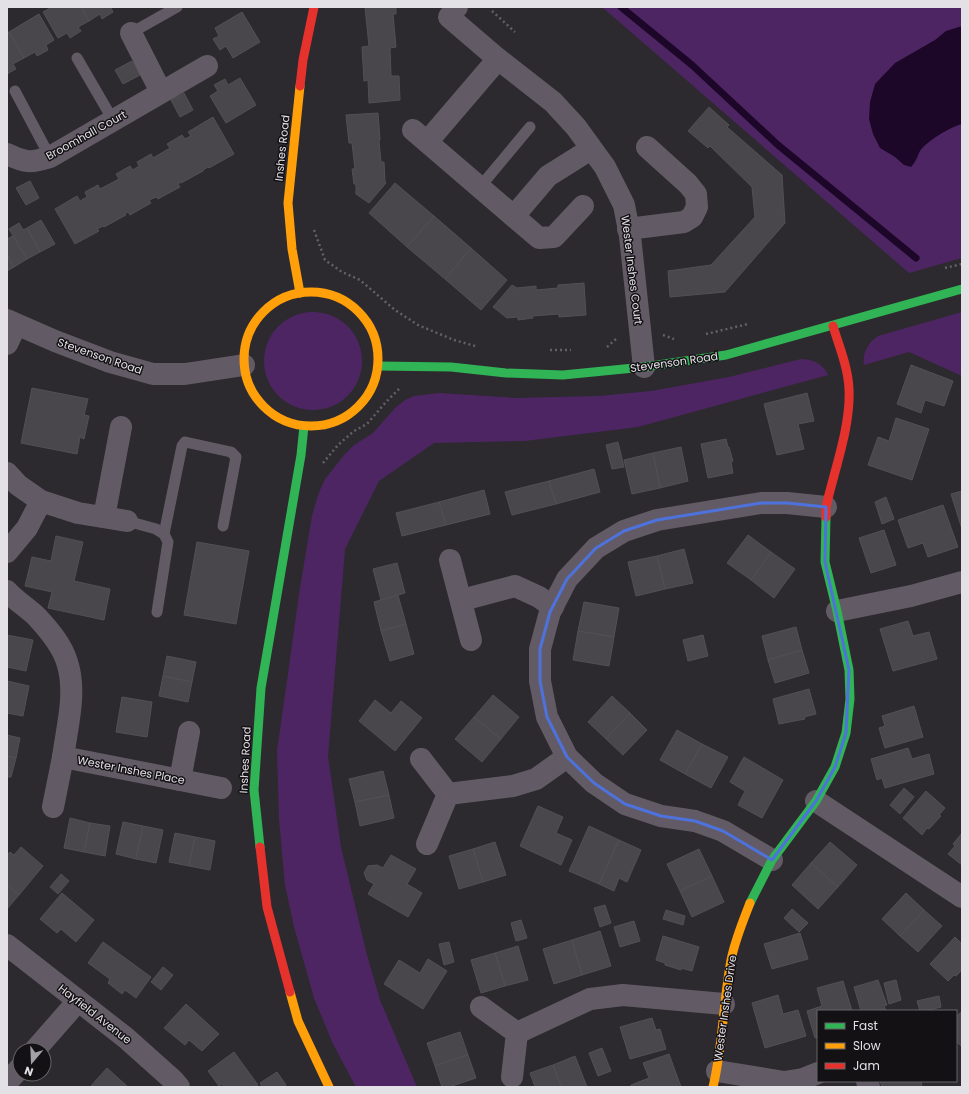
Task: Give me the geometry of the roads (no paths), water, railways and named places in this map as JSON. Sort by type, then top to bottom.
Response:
[{"type":"street","name":"Inshes Road","points":[[300,293],[292,249],[288,204],[303,60],[314,7]]},
{"type":"street","name":"Wester Inshes Court","points":[[457,7],[449,17],[498,59],[553,102],[576,128],[605,167],[624,205],[644,367]]},
{"type":"street","points":[[131,33],[161,92]]},
{"type":"street","points":[[498,59],[420,136],[539,238],[554,238],[583,206]]},
{"type":"street","name":"Broomhall Court","points":[[7,154],[19,159],[33,162],[50,156],[207,66]]},
{"type":"street","points":[[628,229],[684,222],[692,217],[697,207],[696,194],[688,184],[646,147]]},
{"type":"street","points":[[514,216],[548,176],[591,149]]},
{"type":"street","name":"Stevenson Road","points":[[378,366],[451,367],[506,373],[563,375],[644,367],[726,355],[962,289]]},
{"type":"street","points":[[320,292],[340,298],[357,310],[370,326],[377,345],[378,366],[373,386],[362,404],[345,417],[325,425],[304,426],[282,420],[264,406],[250,387],[244,365],[245,345],[256,321],[265,311],[281,299],[300,293],[320,292]]},
{"type":"street","points":[[7,344],[12,322]]},
{"type":"street","name":"Stevenson Road","points":[[12,322],[55,341],[110,362],[153,374],[185,374],[244,365]]},
{"type":"street","name":"Wester Inshes Drive","points":[[817,1073],[803,1079],[784,1082],[715,1079],[731,959],[741,926],[753,896],[772,860],[816,801],[835,767],[846,733],[850,699],[849,670],[825,562],[826,507],[847,420],[849,389],[844,361],[833,326]]},
{"type":"street","name":"Inshes Road","points":[[304,426],[301,455],[261,688],[254,790],[267,907],[298,1021],[328,1087]]},
{"type":"street","points":[[104,517],[121,427]]},
{"type":"street","points":[[7,473],[18,485],[41,501],[78,513],[127,521]]},
{"type":"street","points":[[7,552],[27,528],[41,501]]},
{"type":"street","points":[[772,860],[723,831],[695,821],[661,816],[625,804],[594,783],[567,757],[547,717],[540,681],[540,649],[553,607],[567,579],[596,548],[624,531],[657,520],[761,503],[787,503],[826,507]]},
{"type":"street","points":[[450,560],[462,600],[471,640]]},
{"type":"street","points":[[837,611],[911,596],[962,582]]},
{"type":"street","points":[[462,600],[515,586],[539,597],[553,607]]},
{"type":"street","name":"Wester Inshes Place","points":[[7,591],[16,601],[35,615],[55,639],[68,662],[72,685],[63,756],[221,788]]},
{"type":"street","points":[[180,780],[189,732]]},
{"type":"street","points":[[53,807],[63,756]]},
{"type":"street","points":[[448,794],[513,786],[530,781],[536,779],[567,757]]},
{"type":"street","points":[[420,759],[448,794]]},
{"type":"street","points":[[427,844],[448,794]]},
{"type":"street","points":[[816,801],[962,898]]},
{"type":"street","name":"Hayfield Avenue","points":[[7,945],[126,1038],[179,1087]]},
{"type":"street","points":[[517,1033],[590,999],[623,995],[724,1004]]},
{"type":"street","points":[[42,1042],[78,1001]]},
{"type":"street","points":[[481,1008],[517,1033]]},
{"type":"street","points":[[512,1077],[517,1033]]},
{"type":"lane","points":[[131,33],[177,7]]},
{"type":"lane","points":[[77,58],[113,120]]},
{"type":"lane","points":[[15,91],[50,156]]},
{"type":"lane","points":[[480,187],[530,127]]},
{"type":"lane","points":[[164,534],[182,446],[186,442],[231,452],[236,457],[223,526]]},
{"type":"lane","points":[[127,521],[156,529],[164,534],[168,542],[157,612]]},
{"type":"waterway","points":[[621,7],[692,65],[778,145],[916,258]]}]
